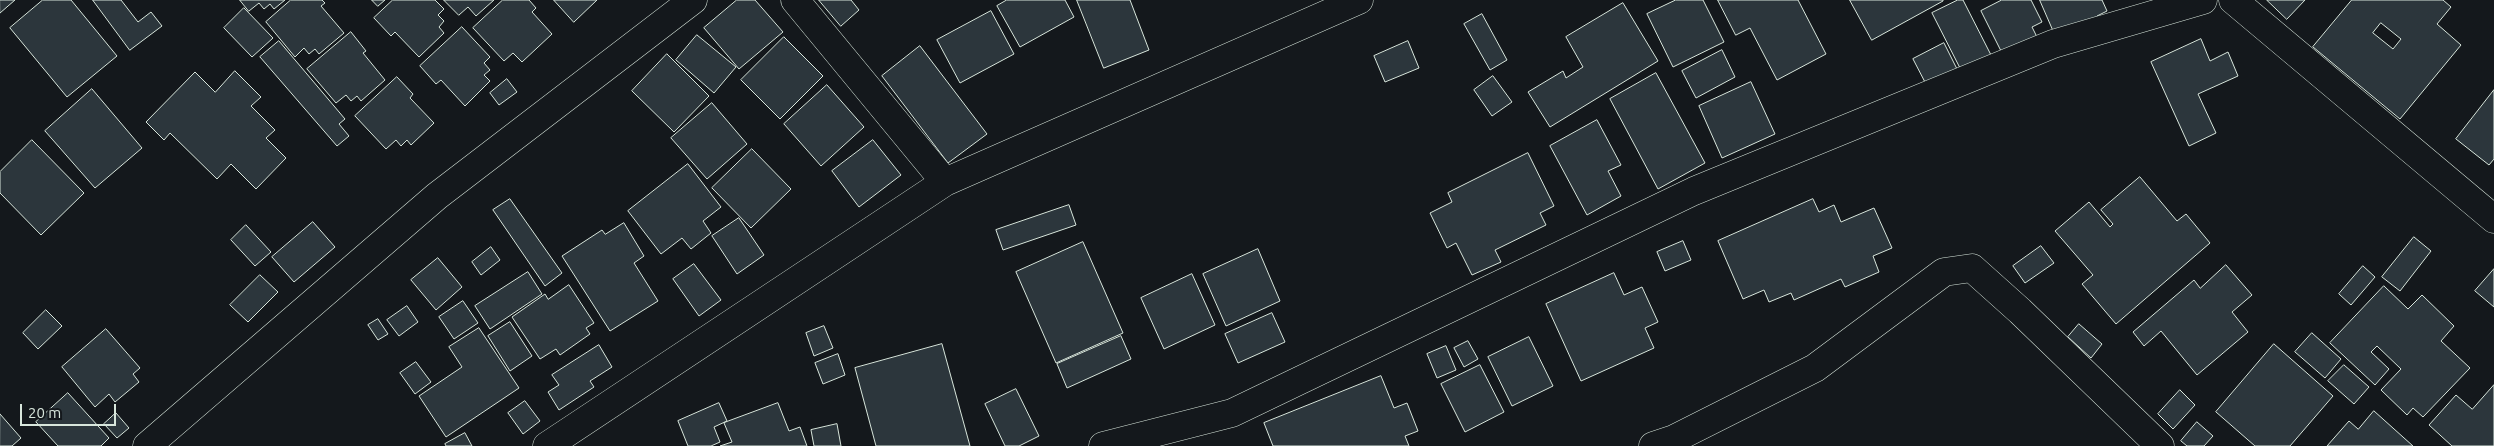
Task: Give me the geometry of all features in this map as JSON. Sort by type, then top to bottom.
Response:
[{"type":"street","points":[[148,446],[437,196],[693,0]]},
{"type":"street","points":[[795,0],[945,182]]},
{"type":"street","points":[[547,446],[945,182],[1360,0]]},
{"type":"street","points":[[1104,446],[1232,413],[1694,191],[2053,44],[2203,0]]},
{"type":"street","points":[[2233,0],[2494,219]]},
{"type":"street","points":[[1653,446],[1674,439],[1815,368],[1944,272],[1972,268],[2020,310],[2160,446]]},
{"type":"building","points":[[0,0],[15,0],[0,13]]},
{"type":"building","points":[[43,0],[71,0],[117,56],[67,97],[10,28]]},
{"type":"building","points":[[93,0],[121,0],[138,22],[151,12],[162,26],[130,50]]},
{"type":"building","points":[[240,0],[285,0],[274,9],[270,4],[264,9],[259,3],[249,11]]},
{"type":"building","points":[[291,0],[322,0],[325,3],[321,6],[344,33],[319,54],[315,49],[309,54],[304,48],[295,57],[266,22]]},
{"type":"building","points":[[372,0],[385,0],[378,6]]},
{"type":"building","points":[[393,0],[435,0],[444,9],[438,15],[444,21],[439,27],[444,33],[419,57],[395,32],[391,36],[374,18]]},
{"type":"building","points":[[444,0],[494,0],[476,16],[468,7],[459,15]]},
{"type":"building","points":[[503,0],[529,0],[536,8],[532,12],[552,34],[522,62],[513,53],[504,61],[473,28]]},
{"type":"building","points":[[554,0],[597,0],[574,22]]},
{"type":"building","points":[[737,0],[755,0],[783,32],[739,69],[704,28]]},
{"type":"building","points":[[819,0],[851,0],[859,10],[841,26]]},
{"type":"building","points":[[1007,0],[1065,0],[1074,17],[1020,47],[997,6]]},
{"type":"building","points":[[1077,0],[1130,0],[1149,50],[1104,68]]},
{"type":"building","points":[[1676,0],[1703,0],[1724,42],[1673,67],[1647,14]]},
{"type":"building","points":[[1718,0],[1798,0],[1826,54],[1777,80],[1750,28],[1736,35]]},
{"type":"building","points":[[1850,0],[1943,0],[1943,1],[1872,40]]},
{"type":"building","points":[[1958,0],[1963,0],[1992,57],[1962,72],[1932,13]]},
{"type":"building","points":[[2002,0],[2031,0],[2042,22],[2032,27],[2039,41],[2005,59],[1981,11]]},
{"type":"building","points":[[2040,0],[2102,0],[2107,11],[2097,16],[2099,19],[2057,39]]},
{"type":"building","points":[[2267,0],[2305,0],[2287,19]]},
{"type":"building","points":[[2352,0],[2443,0],[2451,7],[2437,24],[2461,45],[2400,119],[2313,47]],"holes":[[[2381,23],[2401,39],[2393,49],[2373,33]]]},
{"type":"building","points":[[1623,3],[1658,61],[1550,127],[1528,92],[1563,71],[1566,78],[1583,67],[1566,37]]},
{"type":"building","points":[[244,8],[273,38],[252,57],[224,28]]},
{"type":"building","points":[[991,11],[1014,54],[960,83],[937,40]]},
{"type":"building","points":[[1482,14],[1507,60],[1490,70],[1464,24]]},
{"type":"building","points":[[462,27],[490,57],[484,63],[490,70],[484,75],[490,81],[465,106],[441,80],[436,84],[420,66]]},
{"type":"building","points":[[351,32],[366,51],[363,53],[385,80],[361,101],[357,96],[351,101],[346,95],[336,103],[307,69]]},
{"type":"building","points":[[697,35],[736,67],[714,93],[676,60]]},
{"type":"building","points":[[784,37],[823,76],[780,119],[741,80]]},
{"type":"building","points":[[2201,39],[2210,61],[2228,52],[2238,76],[2198,94],[2216,133],[2189,146],[2151,62]]},
{"type":"building","points":[[279,41],[345,119],[339,124],[349,136],[337,146],[260,57]]},
{"type":"building","points":[[1408,41],[1419,68],[1385,82],[1374,56]]},
{"type":"building","points":[[1944,43],[1958,71],[1927,86],[1913,59]]},
{"type":"building","points":[[920,46],[987,134],[948,163],[882,76]]},
{"type":"building","points":[[1722,50],[1735,77],[1696,98],[1682,71]]},
{"type":"building","points":[[667,54],[709,96],[674,132],[632,91]]},
{"type":"building","points":[[235,71],[261,97],[251,106],[275,130],[266,138],[286,158],[256,189],[231,164],[217,179],[170,133],[164,140],[146,122],[195,72],[215,92]]},
{"type":"building","points":[[1656,73],[1705,163],[1658,189],[1610,99]]},
{"type":"building","points":[[1493,76],[1512,102],[1492,116],[1474,90]]},
{"type":"building","points":[[397,77],[413,94],[410,98],[434,123],[411,145],[407,140],[401,146],[396,140],[386,149],[355,116]]},
{"type":"building","points":[[507,79],[517,92],[499,105],[490,93]]},
{"type":"building","points":[[1751,82],[1775,134],[1722,158],[1699,106]]},
{"type":"building","points":[[827,85],[864,127],[821,166],[784,124]]},
{"type":"building","points":[[92,89],[142,148],[95,188],[45,131]]},
{"type":"building","points":[[2494,90],[2494,159],[2489,165],[2456,139]]},
{"type":"building","points":[[712,103],[747,144],[707,179],[671,138]]},
{"type":"building","points":[[1597,120],[1621,165],[1608,171],[1621,196],[1587,215],[1550,146]]},
{"type":"building","points":[[32,140],[84,193],[41,235],[0,193],[0,172]]},
{"type":"building","points":[[873,140],[901,175],[859,207],[832,171]]},
{"type":"building","points":[[752,149],[791,189],[751,228],[712,188]]},
{"type":"building","points":[[1528,153],[1554,206],[1540,213],[1546,225],[1495,250],[1501,262],[1472,275],[1456,243],[1447,248],[1430,213],[1452,202],[1448,193]]},
{"type":"building","points":[[688,164],[721,207],[703,221],[711,233],[691,249],[682,238],[661,254],[628,211]]},
{"type":"building","points":[[2140,177],[2177,221],[2186,214],[2210,243],[2116,324],[2082,284],[2093,275],[2055,231],[2089,202],[2110,227],[2113,224],[2101,210]]},
{"type":"building","points":[[510,199],[562,273],[545,286],[493,210]]},
{"type":"building","points":[[1813,199],[1819,212],[1834,205],[1841,222],[1874,208],[1892,248],[1873,256],[1879,272],[1845,287],[1841,279],[1794,300],[1791,293],[1769,302],[1764,290],[1743,299],[1718,241]]},
{"type":"building","points":[[1069,205],[1076,225],[1003,250],[996,230]]},
{"type":"building","points":[[739,218],[764,255],[737,274],[712,236]]},
{"type":"building","points":[[313,222],[335,247],[294,282],[272,257]]},
{"type":"building","points":[[624,223],[644,256],[634,263],[658,301],[610,331],[562,256],[602,230],[605,234]]},
{"type":"building","points":[[246,225],[271,252],[255,266],[231,240]]},
{"type":"building","points":[[2414,237],[2431,251],[2400,291],[2382,277]]},
{"type":"building","points":[[1683,241],[1691,260],[1665,271],[1657,252]]},
{"type":"building","points":[[1083,242],[1123,333],[1056,363],[1016,272]]},
{"type":"building","points":[[2041,246],[2054,263],[2025,283],[2013,266]]},
{"type":"building","points":[[491,247],[500,260],[481,275],[472,262]]},
{"type":"building","points":[[1258,249],[1280,301],[1226,326],[1203,274]]},
{"type":"building","points":[[438,258],[462,287],[436,310],[411,280]]},
{"type":"building","points":[[694,264],[721,300],[699,316],[673,279]]},
{"type":"building","points":[[2226,265],[2252,295],[2232,312],[2248,332],[2197,375],[2161,331],[2144,346],[2133,332],[2194,280],[2200,288]]},
{"type":"building","points":[[2363,266],[2375,277],[2351,305],[2339,294]]},
{"type":"building","points":[[2494,269],[2494,307],[2475,291]]},
{"type":"building","points":[[528,272],[542,294],[490,329],[475,306]]},
{"type":"building","points":[[1614,273],[1624,295],[1642,287],[1658,322],[1645,328],[1654,348],[1581,381],[1546,304]]},
{"type":"building","points":[[1192,274],[1215,325],[1164,349],[1141,298]]},
{"type":"building","points":[[260,275],[278,292],[248,322],[230,305]]},
{"type":"building","points":[[569,285],[594,323],[586,328],[590,334],[560,355],[556,349],[540,359],[512,317],[545,294],[548,299]]},
{"type":"building","points":[[2384,286],[2408,309],[2422,295],[2454,326],[2441,341],[2470,368],[2423,417],[2413,408],[2407,415],[2381,390],[2401,369],[2377,346],[2371,352],[2389,369],[2375,385],[2330,343]]},
{"type":"building","points":[[463,301],[478,323],[454,339],[439,317]]},
{"type":"building","points":[[407,306],[418,322],[399,336],[387,320]]},
{"type":"building","points":[[46,310],[62,326],[38,349],[23,333]]},
{"type":"building","points":[[1272,313],[1285,342],[1238,363],[1225,334]]},
{"type":"building","points":[[378,319],[388,334],[378,340],[368,325]]},
{"type":"building","points":[[510,322],[532,356],[510,371],[488,336]]},
{"type":"building","points":[[2079,324],[2102,344],[2091,358],[2068,337]]},
{"type":"building","points":[[824,326],[833,348],[814,356],[806,333]]},
{"type":"building","points":[[479,328],[519,388],[446,437],[419,396],[462,367],[449,347]]},
{"type":"building","points":[[106,329],[140,368],[133,374],[139,382],[115,402],[109,394],[95,407],[62,367]]},
{"type":"building","points":[[2312,333],[2341,359],[2325,378],[2295,352]]},
{"type":"building","points":[[1121,336],[1131,359],[1067,388],[1057,364]]},
{"type":"building","points":[[1529,337],[1553,386],[1512,406],[1488,357]]},
{"type":"building","points":[[1468,341],[1478,359],[1464,367],[1454,348]]},
{"type":"building","points":[[942,344],[970,446],[876,446],[855,368]]},
{"type":"building","points":[[2274,344],[2333,396],[2290,446],[2255,446],[2216,412]]},
{"type":"building","points":[[599,345],[612,367],[590,381],[594,387],[559,410],[548,392],[559,385],[552,375]]},
{"type":"building","points":[[1446,346],[1456,370],[1437,378],[1427,354]]},
{"type":"building","points":[[838,354],[845,375],[823,384],[815,363]]},
{"type":"building","points":[[416,362],[431,382],[415,394],[400,373]]},
{"type":"building","points":[[1480,365],[1504,412],[1465,432],[1441,384]]},
{"type":"building","points":[[2344,365],[2369,387],[2354,404],[2328,381]]},
{"type":"building","points":[[1381,376],[1394,408],[1407,403],[1418,431],[1405,436],[1409,446],[1273,446],[1264,423]]},
{"type":"building","points":[[2494,385],[2494,446],[2452,446],[2429,425],[2456,395],[2472,409]]},
{"type":"building","points":[[1016,389],[1039,436],[1019,446],[1005,446],[985,404]]},
{"type":"building","points":[[2180,390],[2195,405],[2173,429],[2158,414]]},
{"type":"building","points":[[68,393],[109,438],[101,446],[58,446],[36,422]]},
{"type":"building","points":[[525,401],[540,421],[523,434],[508,413]]},
{"type":"building","points":[[719,403],[727,421],[714,427],[720,442],[711,446],[688,446],[678,421]]},
{"type":"building","points":[[778,403],[789,431],[800,427],[807,446],[720,446],[732,442],[724,423]]},
{"type":"building","points":[[2374,411],[2413,446],[2327,446],[2349,421],[2358,429]]},
{"type":"building","points":[[116,413],[129,428],[117,438],[104,424]]},
{"type":"building","points":[[0,414],[21,438],[12,446],[0,446]]},
{"type":"building","points":[[2197,422],[2213,436],[2204,446],[2187,446],[2181,441]]},
{"type":"building","points":[[837,424],[841,446],[814,446],[811,430]]},
{"type":"building","points":[[465,433],[472,446],[446,446],[445,444]]}]
